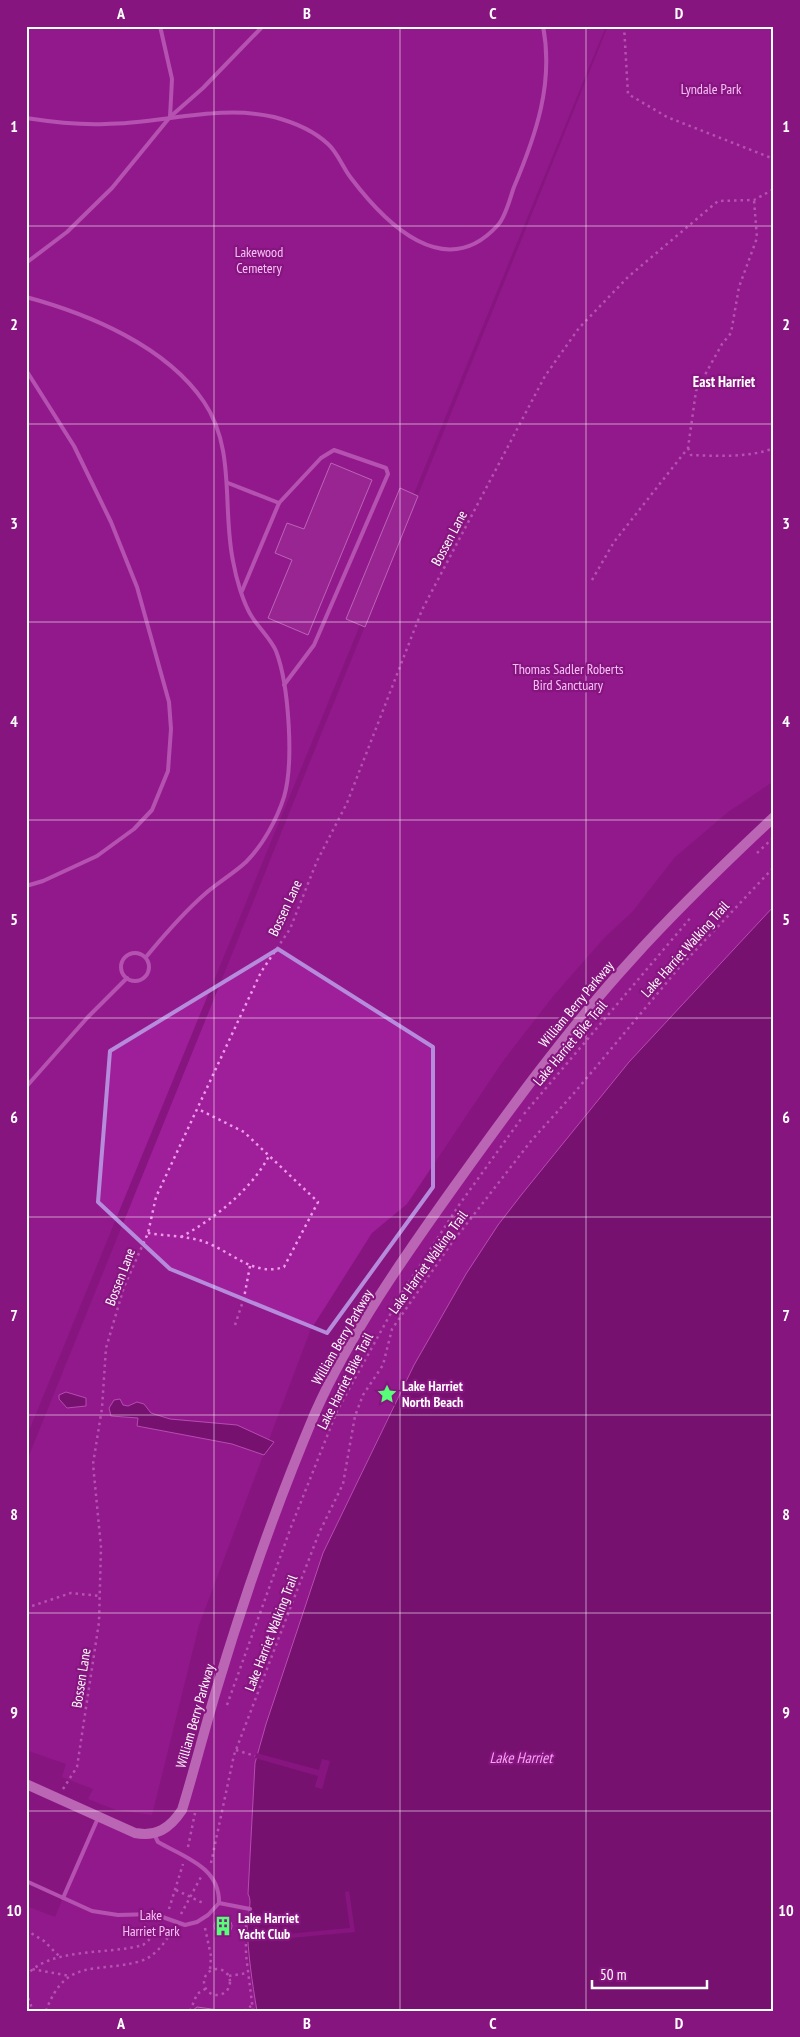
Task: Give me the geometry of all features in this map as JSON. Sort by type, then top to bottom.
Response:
[{"type":"street","name":"William Berry Parkway","points":[[154,1834],[174,1823],[182,1810],[216,1690],[246,1595],[316,1411],[356,1335],[420,1235],[563,1040],[631,959],[705,883],[774,817]]},
{"type":"street","points":[[26,1784],[135,1833],[154,1834]]},
{"type":"lane","points":[[160,26],[172,79],[170,117]]},
{"type":"lane","points":[[26,263],[67,232],[112,188],[170,117],[209,82],[263,26]]},
{"type":"lane","points":[[26,118],[106,124],[242,112],[275,117],[304,128],[329,144],[351,178],[391,225],[419,241],[441,249],[457,250],[480,241],[499,224],[534,138],[546,86],[547,46],[543,26]]},
{"type":"lane","points":[[26,297],[104,325],[163,360],[204,402],[220,436],[228,483],[233,561],[250,614],[276,650],[284,685],[290,766],[284,797],[270,828],[247,861],[207,892],[169,929],[146,957]]},
{"type":"lane","points":[[26,370],[74,446],[112,522],[137,587],[169,702],[171,729],[168,771],[152,810],[134,830],[97,856],[43,881],[26,886]]},
{"type":"lane","points":[[242,591],[279,503],[321,458],[334,450],[386,468],[388,474],[314,645],[284,685]]},
{"type":"lane","points":[[228,483],[279,503]]},
{"type":"lane","points":[[138,952],[146,957],[150,965],[148,974],[140,980],[126,978],[121,965],[125,957],[138,952]]},
{"type":"lane","points":[[26,1087],[87,1018],[126,978]]},
{"type":"lane","points":[[64,1898],[98,1816]]},
{"type":"lane","points":[[26,1881],[107,1915],[154,1914],[185,1925],[197,1922],[208,1915],[219,1903],[216,1882],[207,1870],[158,1842],[154,1834]]},
{"type":"lane","points":[[219,1903],[250,1908]]},
{"type":"path","points":[[624,26],[628,94],[667,117],[774,159]]},
{"type":"path","name":"Bossen Lane","points":[[65,1783],[77,1767],[100,1622],[101,1547],[92,1464],[102,1408],[106,1348],[124,1287],[148,1233],[156,1197],[260,972],[290,929],[317,861],[347,803],[422,610],[545,376],[586,321],[628,277],[718,201],[754,200],[774,189]]},
{"type":"path","points":[[754,200],[757,238],[739,287],[732,333],[722,344],[696,391],[688,448],[690,455],[720,456],[766,451],[774,448]]},
{"type":"path","points":[[592,580],[619,536],[688,448]]},
{"type":"path","points":[[753,856],[774,837]]},
{"type":"path","name":"Lake Harriet Walking Trail","points":[[210,1866],[236,1750],[319,1533],[343,1484],[355,1416],[363,1396],[383,1365],[392,1329],[455,1238],[531,1141],[576,1092],[678,968],[774,867]]},
{"type":"path","name":"Lake Harriet Bike Trail","points":[[224,1711],[287,1536],[337,1411],[402,1293],[459,1205],[525,1114],[697,910]]},
{"type":"path","points":[[148,1233],[205,1242],[250,1266],[272,1271],[284,1267],[318,1202],[244,1132],[198,1109]]},
{"type":"path","points":[[180,1238],[199,1227],[231,1201],[261,1171],[269,1156]]},
{"type":"path","points":[[235,1325],[244,1298],[250,1266]]},
{"type":"path","points":[[26,1608],[71,1593],[100,1596]]},
{"type":"path","points":[[236,1750],[255,1756]]},
{"type":"path","points":[[26,1976],[32,1969],[50,1959],[142,1945],[152,1938],[164,1918],[176,1890],[197,1804]]},
{"type":"path","points":[[178,1920],[203,1874]]},
{"type":"path","points":[[176,1890],[204,1903]]},
{"type":"path","points":[[246,1916],[248,1973],[253,2011]]},
{"type":"path","points":[[198,1929],[208,1922]]},
{"type":"path","points":[[204,1926],[211,1956],[210,1970],[205,1976],[205,1989]]},
{"type":"path","points":[[26,1968],[70,1976],[95,1968],[141,1961],[159,1950],[174,1929]]},
{"type":"path","points":[[26,1930],[44,1942],[60,1957]]},
{"type":"path","points":[[210,1970],[224,1971],[230,1976],[248,1973]]},
{"type":"path","points":[[46,2011],[52,1997],[70,1976]]},
{"type":"path","points":[[205,1989],[211,1994],[218,1996],[226,1992],[230,1983],[230,1976]]},
{"type":"path","points":[[190,2011],[197,1994],[205,1989]]},
{"type":"path","points":[[26,1992],[33,2011]]},
{"type":"path","points":[[244,2011],[252,2006]]},
{"type":"highlighted area","points":[[278,949],[433,1047],[433,1187],[327,1333],[170,1269],[98,1202],[110,1051]]},
{"type":"green space","name":"Lakewood Cemetery","points":[[26,26],[606,26],[26,1438]]},
{"type":"green space","name":"Thomas Sadler Roberts Bird Sanctuary","points":[[608,26],[774,26],[774,781],[728,812],[675,857],[632,912],[605,937],[554,995],[503,1061],[407,1204],[372,1233],[310,1331],[199,1625],[152,1815],[116,1810],[88,1799],[93,1789],[62,1777],[66,1764],[26,1750],[26,1463]]},
{"type":"green space","name":"Lake Harriet Park","points":[[774,817],[774,906],[629,1062],[522,1194],[436,1325],[394,1404],[323,1553],[266,1724],[255,1763],[250,1909],[246,1934],[248,1960],[257,2011],[26,2011],[26,1906],[55,1917],[98,1816],[135,1833],[174,1823],[216,1690],[316,1411],[419,1235],[631,959]]},
{"type":"water","name":"Lake Harriet","points":[[774,906],[774,2011],[257,2011],[250,1968],[247,1924],[250,1905],[248,1894],[255,1763],[266,1724],[323,1553],[414,1365],[466,1274],[498,1225],[629,1062]]},
{"type":"water","points":[[66,1392],[86,1398],[86,1406],[67,1408],[59,1399],[59,1395]]},
{"type":"water","points":[[120,1399],[123,1405],[128,1406],[137,1402],[144,1404],[151,1413],[170,1419],[237,1425],[274,1442],[264,1455],[232,1444],[137,1426],[138,1418],[111,1416],[109,1408],[114,1400]]},
{"type":"pier","points":[[256,1753],[319,1770],[322,1759],[330,1761],[322,1789],[315,1787],[318,1776],[255,1758]]},
{"type":"pier","points":[[349,1891],[355,1932],[245,1942],[245,1938],[350,1928],[345,1892]]},
{"type":"building","points":[[331,463],[372,480],[308,635],[268,618],[292,560],[275,553],[287,523],[304,529]]},
{"type":"building","points":[[400,488],[418,496],[365,627],[346,619]]},
{"type":"building","name":"Lake Harriet Yacht Club","points":[[223,1917],[229,1920],[232,1926],[229,1932],[223,1935],[217,1932],[214,1926],[217,1920]]},
{"type":"building","points":[[197,2007],[219,2010],[220,2011],[192,2011]]},
{"type":"place","name":"Lake Harriet North Beach","points":[[387,1394]]},
{"type":"place","name":"Lake Harriet Yacht Club","points":[[223,1926]]},
{"type":"district","name":"East Harriet","points":[[724,382]]},
{"type":"park label","name":"Lyndale Park","points":[[711,89]]}]
